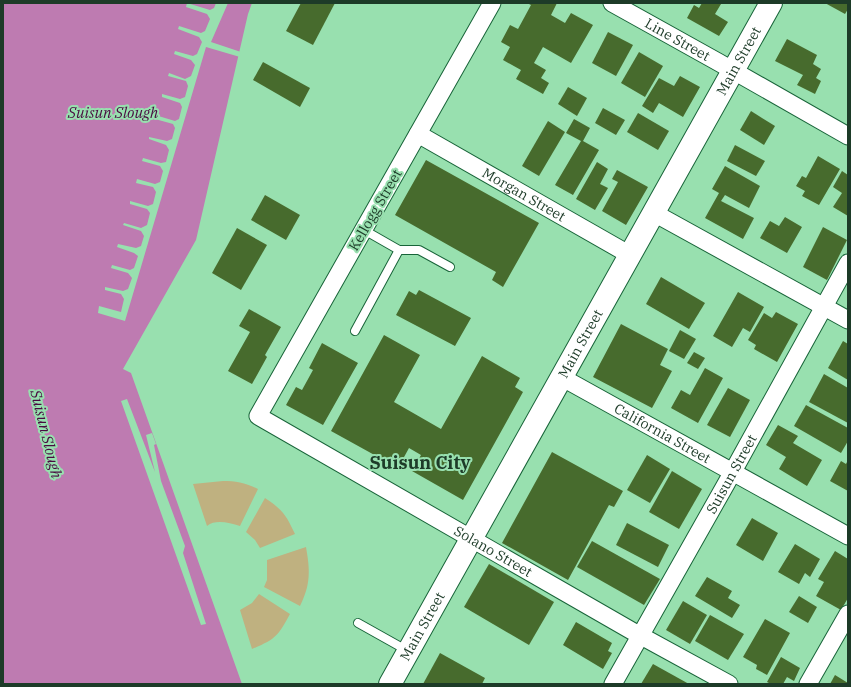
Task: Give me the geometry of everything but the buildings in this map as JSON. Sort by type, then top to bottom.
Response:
[{"type":"main road","name":"Main Street","points":[[390,684],[770,3]]},
{"type":"street","name":"Kellogg Street","points":[[258,416],[492,3]]},
{"type":"street","name":"Line Street","points":[[612,3],[848,136]]},
{"type":"street","name":"Morgan Street","points":[[418,134],[630,255]]},
{"type":"street","points":[[654,213],[848,320]]},
{"type":"street","name":"Suisun Street","points":[[613,684],[733,472],[848,263]]},
{"type":"street","name":"California Street","points":[[561,377],[848,536]]},
{"type":"street","name":"Solano Street","points":[[258,416],[640,635],[729,684]]},
{"type":"street","points":[[808,684],[848,614]]},
{"type":"lane","points":[[364,230],[399,250],[419,250],[450,267]]},
{"type":"lane","points":[[355,331],[399,250]]},
{"type":"lane","points":[[358,623],[408,651]]},
{"type":"shaded area","points":[[223,481],[241,483],[258,489],[240,526],[218,522],[207,526],[193,484]]},
{"type":"shaded area","points":[[265,498],[283,513],[295,534],[260,548],[255,540],[246,532]]},
{"type":"shaded area","points":[[306,547],[309,577],[304,598],[300,606],[264,587],[267,580],[267,560]]},
{"type":"shaded area","points":[[259,594],[290,614],[276,636],[252,649],[240,610],[252,603]]},
{"type":"water","name":"Suisun Slough","points":[[3,3],[252,3],[248,14],[196,240],[123,369],[131,373],[242,684],[3,684]]},
{"type":"pier","points":[[187,3],[210,10],[214,8],[216,3],[228,3],[211,42],[241,52],[240,57],[206,47],[125,321],[98,313],[99,306],[121,312],[124,299],[121,294],[105,290],[105,287],[123,291],[128,289],[132,278],[128,273],[111,268],[112,265],[130,270],[134,268],[138,256],[117,247],[118,244],[136,248],[141,246],[144,236],[141,231],[123,225],[124,223],[141,228],[147,225],[150,213],[147,209],[130,204],[130,201],[148,206],[153,204],[156,192],[153,187],[136,183],[137,179],[155,184],[160,182],[163,171],[160,166],[142,161],[143,158],[161,163],[166,162],[169,150],[166,145],[149,139],[149,137],[167,141],[172,139],[175,128],[173,124],[155,119],[155,115],[175,121],[179,119],[182,107],[180,103],[162,97],[162,94],[180,99],[185,97],[188,86],[186,81],[168,76],[169,73],[185,79],[191,76],[195,65],[191,60],[174,54],[175,51],[193,56],[197,54],[202,42],[199,37],[178,29],[179,26],[201,33],[205,31],[210,19],[207,14],[186,7]]},
{"type":"pier","points":[[127,399],[155,472],[146,435],[152,433],[156,444],[154,445],[161,481],[185,546],[183,553],[206,624],[201,625],[121,401]]},
{"type":"district","name":"Suisun City","points":[[420,463]]}]
